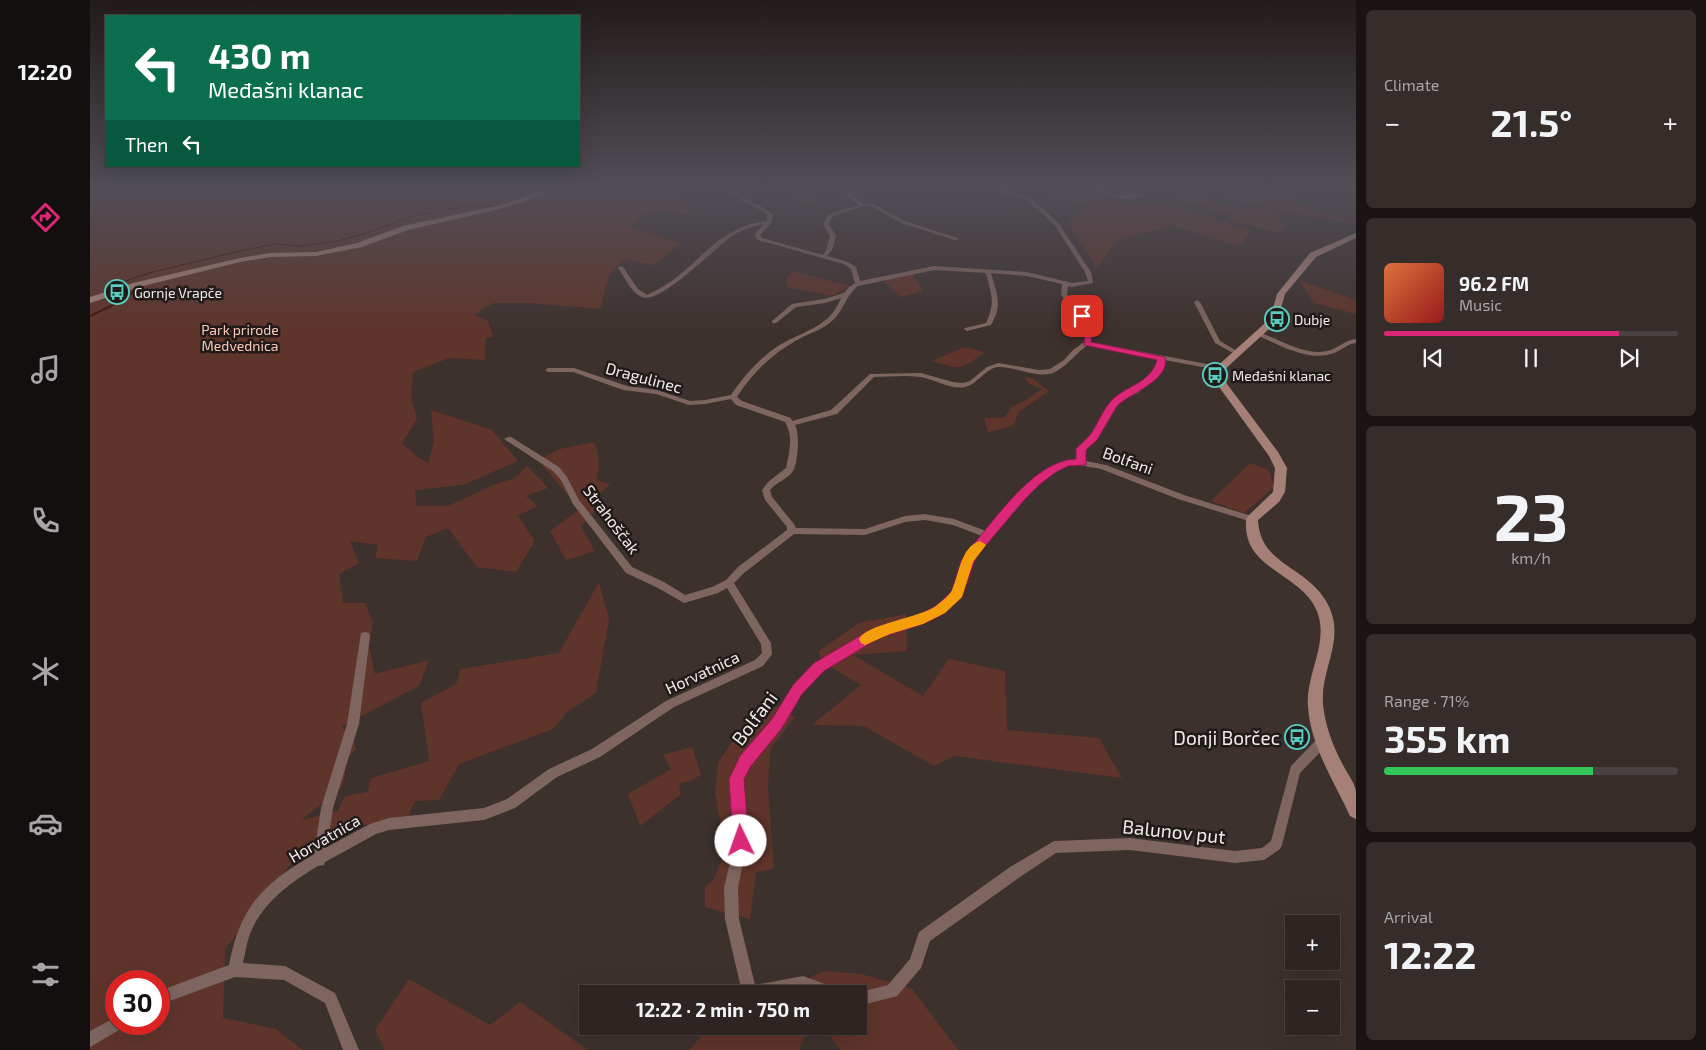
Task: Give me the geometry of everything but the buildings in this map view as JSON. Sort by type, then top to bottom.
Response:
[{"type":"street","points":[[91,300],[136,285],[240,260],[270,255],[316,254],[359,245],[387,235]]},
{"type":"street","points":[[621,268],[638,292],[642,296],[648,297],[684,275],[710,249],[729,235]]},
{"type":"street","points":[[757,235],[760,239],[851,266],[856,272],[858,283]]},
{"type":"street","points":[[824,257],[829,250],[832,235]]},
{"type":"street","points":[[942,235],[957,240]]},
{"type":"street","points":[[792,531],[791,526],[768,498],[766,490],[768,486],[784,476],[790,469],[795,439],[791,424],[785,418],[739,403],[733,397],[750,372],[774,351],[832,318],[844,295],[858,283],[934,268],[1027,274],[1065,284],[1086,284],[1091,282],[1091,278],[1063,235]]},
{"type":"street","points":[[1356,235],[1313,255],[1281,294],[1276,315],[1258,334],[1218,368],[1218,376],[1222,384],[1274,454],[1281,468],[1279,492],[1275,499],[1252,520],[1253,537],[1263,553],[1312,591],[1322,604],[1330,628],[1328,643],[1315,690],[1318,723],[1323,741],[1356,810]]},
{"type":"street","points":[[967,329],[989,324],[995,312],[997,302],[988,271]]},
{"type":"street","points":[[791,424],[834,412],[869,377],[883,374],[914,375],[963,385],[972,382],[990,368],[998,365],[1048,372],[1058,368],[1075,351],[1087,343],[1089,333],[1088,326],[1078,310],[1064,295],[1065,284]]},
{"type":"street","points":[[774,322],[794,305],[825,301],[844,295]]},
{"type":"street","points":[[1197,302],[1217,342],[1235,352]]},
{"type":"street","points":[[1258,334],[1305,351],[1320,354],[1336,351],[1347,342],[1356,341]]},
{"type":"street","points":[[1087,343],[1162,359],[1218,368]]},
{"type":"street","points":[[1082,462],[1081,449],[1093,438],[1113,405],[1152,378],[1159,369],[1162,359]]},
{"type":"street","name":"Dragulinec","points":[[548,370],[574,370],[632,389],[656,392],[688,402],[705,402],[733,397]]},
{"type":"street","name":"Strahoščak","points":[[508,438],[556,469],[576,502],[629,570],[661,585],[684,599],[716,590],[729,583]]},
{"type":"street","name":"Bolfani","points":[[745,985],[732,920],[731,888],[741,841],[736,779],[740,770],[777,723],[798,689],[819,667],[875,634],[929,616],[952,599],[960,588],[967,561],[988,535],[1021,496],[1043,476],[1066,463],[1082,462],[1115,470],[1181,497],[1252,520]]},
{"type":"street","points":[[729,583],[742,570],[792,531],[865,532],[905,519],[925,517],[954,522],[988,535]]},
{"type":"street","name":"Horvatnica","points":[[235,970],[242,935],[259,904],[284,879],[374,828],[389,824],[484,814],[498,810],[522,797],[552,773],[611,744],[670,704],[759,663],[767,654],[766,643],[729,583]]},
{"type":"street","points":[[319,860],[327,808],[353,724],[366,636]]},
{"type":"street","name":"Balunov put","points":[[867,997],[892,991],[916,963],[924,937],[1015,872],[1054,847],[1130,844],[1235,857],[1264,854],[1276,845],[1295,770],[1323,741]]},
{"type":"street","points":[[170,994],[235,970],[285,973],[330,998],[351,1050]]},
{"type":"street","points":[[792,985],[803,983],[809,985]]},
{"type":"street","points":[[90,1040],[105,1031]]},
{"type":"green space","name":"Park prirode Medvednica","points":[[90,235],[656,235],[680,243],[654,265],[624,260],[609,275],[600,309],[529,303],[493,303],[474,315],[488,321],[493,337],[486,338],[485,360],[449,358],[413,372],[411,397],[417,419],[402,443],[416,456],[428,463],[434,441],[431,410],[492,430],[518,461],[463,485],[415,490],[417,506],[448,506],[496,484],[515,478],[527,466],[548,488],[526,496],[537,506],[518,516],[535,541],[516,572],[477,567],[448,528],[426,537],[417,561],[375,558],[378,545],[350,541],[359,563],[339,574],[343,603],[365,603],[373,623],[369,647],[375,674],[429,660],[419,686],[342,726],[353,737],[356,749],[344,762],[345,774],[342,787],[301,820],[338,811],[345,796],[368,792],[371,778],[429,761],[421,703],[456,684],[460,669],[559,653],[599,582],[609,619],[596,693],[567,712],[553,729],[459,764],[439,800],[415,801],[407,819],[364,825],[292,862],[225,949],[223,1018],[276,1029],[302,1050],[90,1050]]},
{"type":"green space","points":[[1076,235],[1139,235],[1116,242],[1097,268]]},
{"type":"green space","points":[[1203,235],[1248,235],[1239,246]]},
{"type":"green space","points":[[792,271],[850,286],[832,296],[787,287],[787,279]]},
{"type":"green space","points":[[912,273],[923,291],[901,297],[884,282],[888,278]]},
{"type":"green space","points":[[1299,280],[1356,300],[1356,314],[1314,303]]},
{"type":"green space","points":[[964,347],[985,352],[960,367],[932,361]]},
{"type":"green space","points":[[1025,377],[1032,378],[1049,391],[1019,412],[1013,426],[988,432],[984,418],[1004,418],[1012,407],[1042,389],[1028,383]]},
{"type":"green space","points":[[594,442],[598,461],[597,480],[610,484],[594,500],[600,505],[581,526],[595,551],[566,560],[550,531],[580,509],[538,460],[560,449]]},
{"type":"green space","points":[[1250,463],[1269,470],[1274,487],[1244,513],[1211,501]]},
{"type":"green space","points":[[906,614],[907,651],[853,655],[923,696],[949,659],[1005,671],[1007,730],[1099,738],[1122,778],[954,756],[934,766],[864,726],[812,725],[861,685],[821,661],[819,651],[859,623]]},
{"type":"green space","points":[[778,706],[795,717],[770,749],[768,788],[774,869],[756,872],[750,919],[705,907],[705,887],[714,879],[725,851],[715,793],[718,763],[749,716]]},
{"type":"green space","points":[[692,747],[701,775],[690,781],[679,783],[681,794],[640,826],[628,794],[671,769],[663,755]]},
{"type":"green space","points":[[824,971],[862,974],[912,989],[958,1050],[840,1050],[829,1035],[867,1035],[867,985],[792,985]]},
{"type":"green space","points":[[409,979],[490,1025],[520,1002],[588,1050],[385,1050],[375,1030]]},
{"type":"green space","points":[[701,1035],[805,1035],[799,1050],[690,1050]]},
{"type":"waterway","points":[[109,287],[149,273],[244,250],[276,244],[301,246],[337,241],[361,235]]},
{"type":"waterway","points":[[90,316],[121,301],[138,288]]},
{"type":"slow traffic","points":[[865,639],[887,629],[919,621],[940,610],[957,594],[967,561],[980,545]]},
{"type":"place","name":"Gornje Vrapče","points":[[117,292]]},
{"type":"place","name":"Dubje","points":[[1277,319]]},
{"type":"place","name":"Međašni klanac","points":[[1215,375]]},
{"type":"place","name":"Donji Borčec","points":[[1297,737]]},
{"type":"route","points":[[741,841],[741,822],[736,779],[745,761],[777,723],[798,689],[819,667],[875,634],[919,621],[940,610],[957,594],[967,561],[1021,496],[1035,482],[1053,470],[1066,463],[1082,462],[1081,449],[1093,438],[1113,405],[1123,396],[1145,384],[1159,369],[1162,359],[1087,343],[1089,330],[1082,316]]}]
